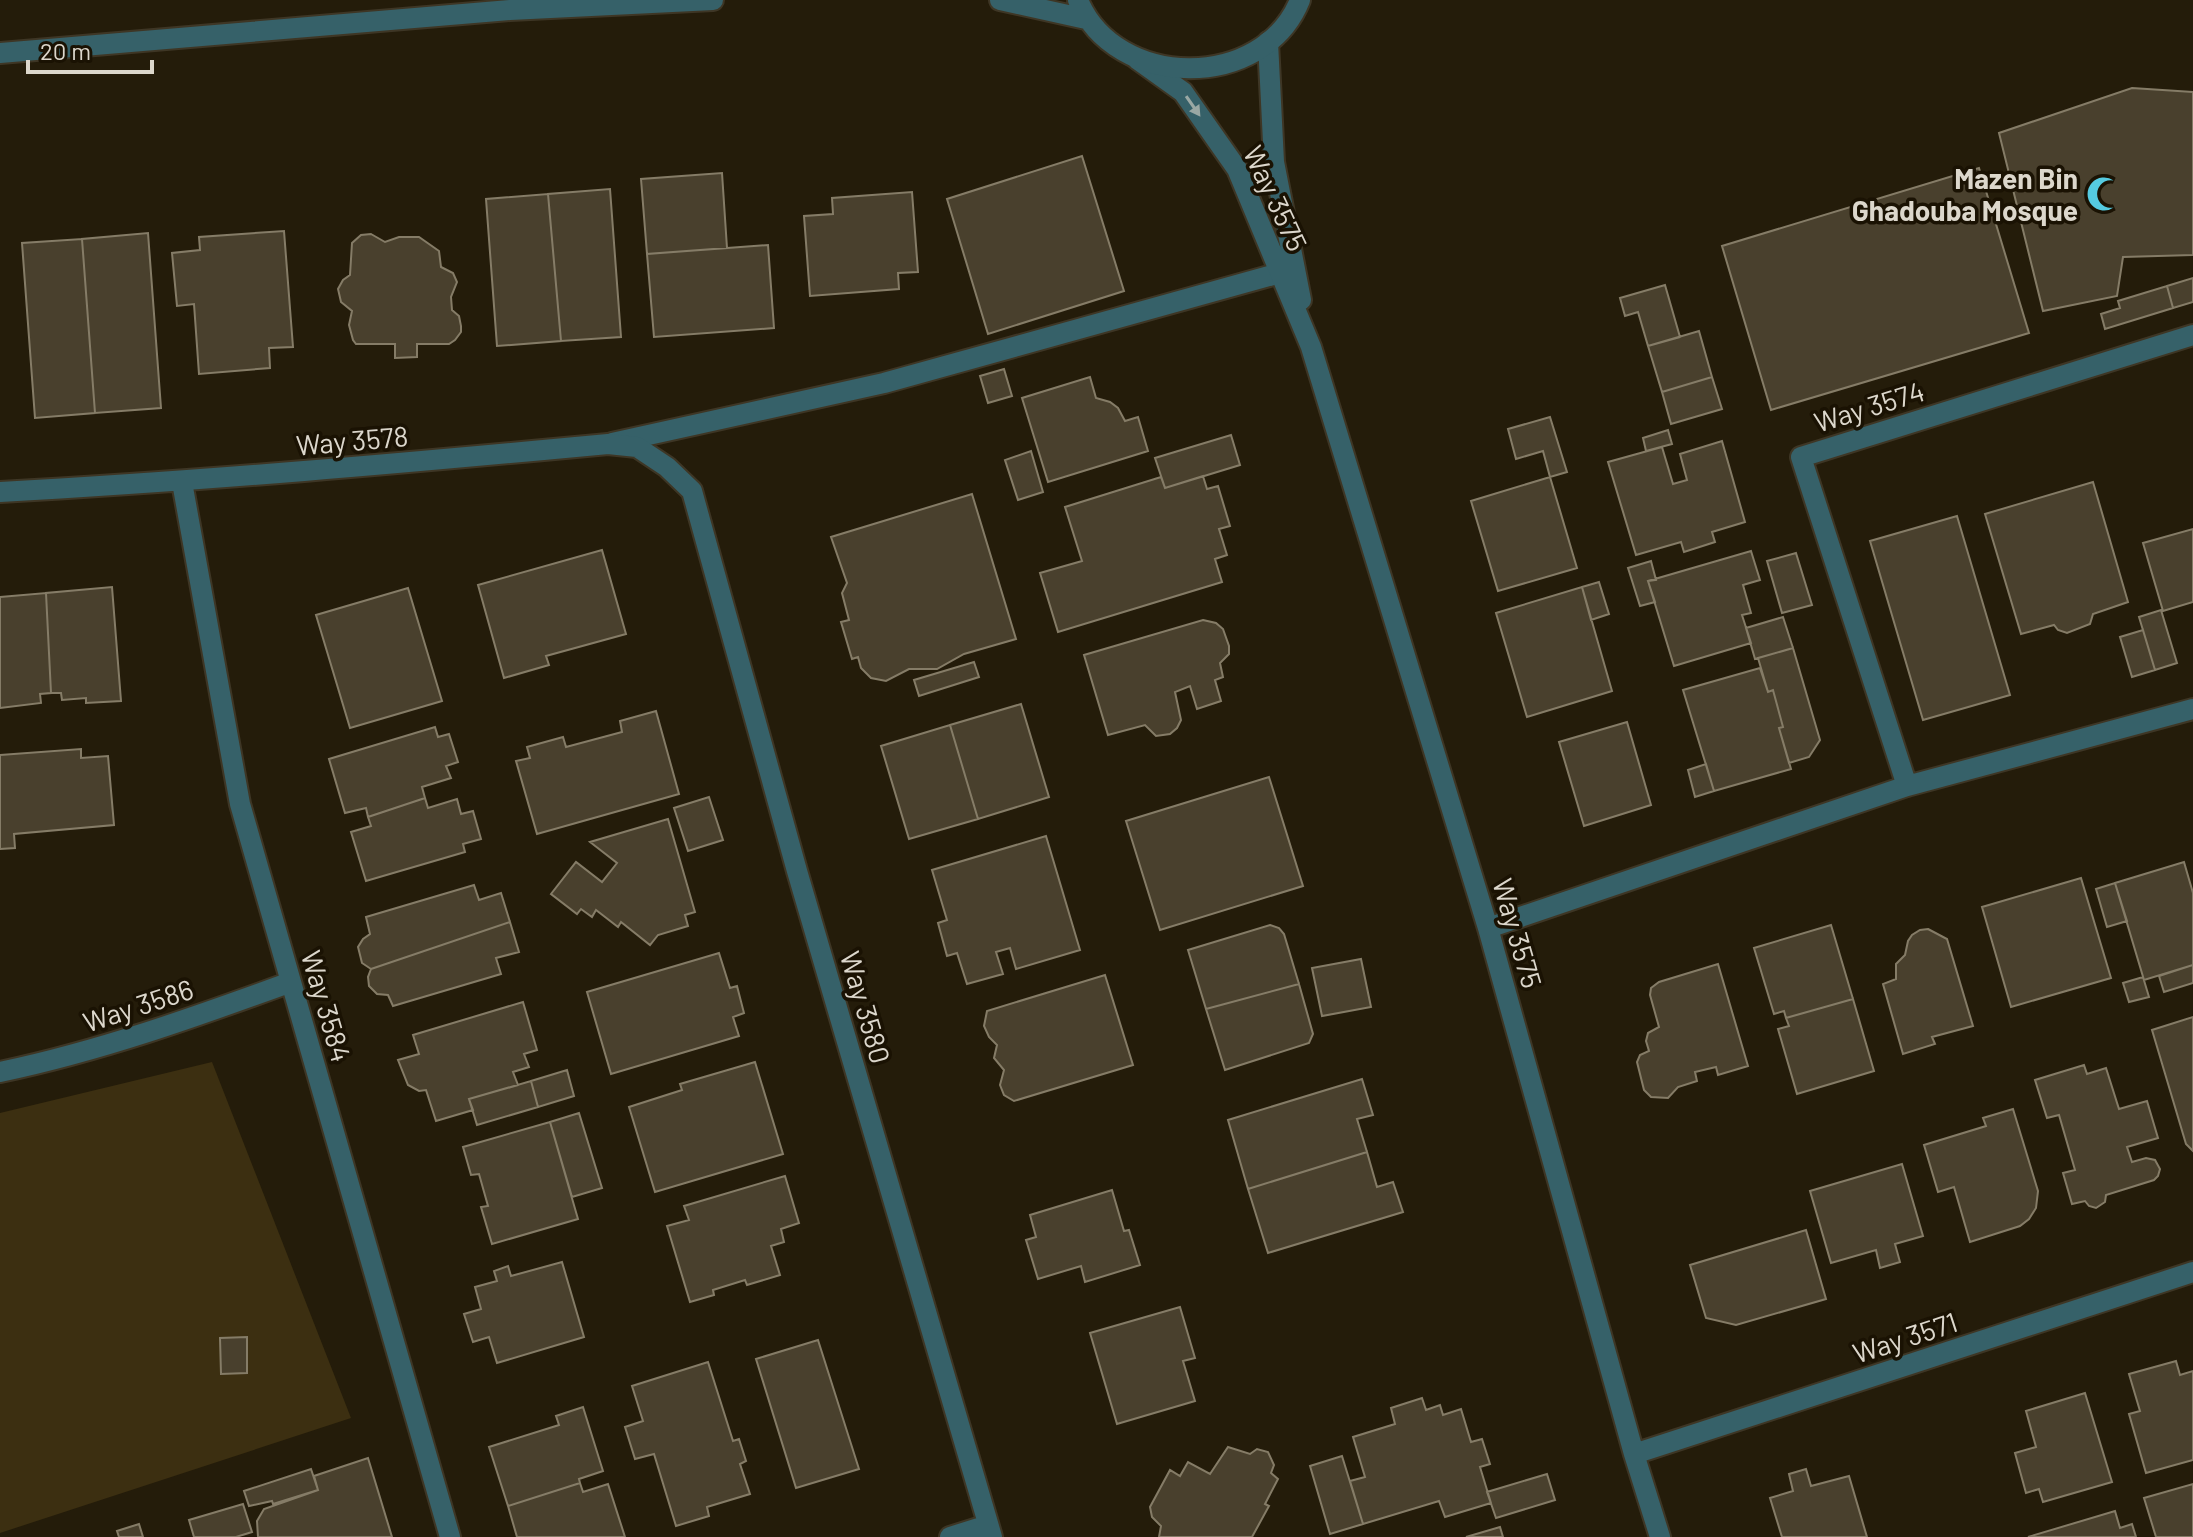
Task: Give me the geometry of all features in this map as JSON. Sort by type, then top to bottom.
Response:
[{"type":"street","points":[[510,10],[569,0]]},
{"type":"street","points":[[0,53],[510,10],[713,0]]},
{"type":"street","points":[[1000,0],[1082,10]]},
{"type":"street","points":[[1133,57],[1168,68],[1203,69],[1238,61],[1268,42],[1301,2]]},
{"type":"street","name":"Way 3575","points":[[1082,10],[1106,38],[1183,92],[1237,169],[1311,347]]},
{"type":"street","name":"Way 3575","points":[[1268,42],[1274,162],[1311,347],[1488,928],[1634,1454],[1660,1537]]},
{"type":"street","points":[[608,444],[884,383],[1280,273]]},
{"type":"street","name":"Way 3574","points":[[1907,786],[1801,457],[2193,335]]},
{"type":"street","name":"Way 3578","points":[[0,492],[182,482],[608,444],[637,447],[667,467],[692,491]]},
{"type":"street","name":"Way 3584","points":[[182,482],[240,804],[450,1537]]},
{"type":"street","name":"Way 3580","points":[[692,491],[797,871],[990,1531]]},
{"type":"street","points":[[1488,928],[1907,786],[2193,709]]},
{"type":"street","name":"Way 3586","points":[[0,1072],[50,1062],[171,1026],[291,982]]},
{"type":"street","name":"Way 3571","points":[[1634,1454],[2193,1272]]},
{"type":"street","points":[[950,1537],[990,1531]]},
{"type":"shaded area","points":[[212,1062],[351,1418],[0,1533],[0,1113]]},
{"type":"building","name":"Mazen Bin Ghadouba Mosque","points":[[2132,88],[2193,92],[2193,255],[2123,257],[2117,296],[2043,311],[1999,133]]},
{"type":"building","points":[[1082,156],[1124,291],[988,334],[947,199]]},
{"type":"building","points":[[1979,168],[2029,333],[1771,410],[1722,246]]},
{"type":"building","points":[[722,173],[727,248],[647,254],[641,179]]},
{"type":"building","points":[[610,189],[621,337],[561,341],[548,194]]},
{"type":"building","points":[[912,192],[918,272],[898,273],[899,289],[810,296],[804,216],[833,214],[832,198]]},
{"type":"building","points":[[548,194],[561,341],[497,346],[486,199]]},
{"type":"building","points":[[284,231],[293,347],[269,348],[270,368],[199,374],[194,304],[177,306],[172,253],[200,250],[199,237]]},
{"type":"building","points":[[148,233],[161,408],[95,413],[82,239]]},
{"type":"building","points":[[371,234],[385,242],[399,237],[419,237],[439,251],[441,267],[453,273],[457,282],[451,297],[452,310],[459,316],[461,332],[455,340],[449,344],[417,344],[417,357],[395,358],[395,344],[356,344],[349,325],[352,311],[341,302],[338,289],[350,275],[352,243],[361,235]]},
{"type":"building","points":[[82,239],[95,413],[35,418],[22,243]]},
{"type":"building","points":[[768,245],[774,328],[654,337],[647,254]]},
{"type":"building","points":[[2193,278],[2193,302],[2173,308],[2167,286]]},
{"type":"building","points":[[1665,285],[1680,337],[1648,346],[1638,312],[1625,316],[1620,298]]},
{"type":"building","points":[[2167,286],[2173,308],[2105,329],[2101,314],[2120,308],[2118,301]]},
{"type":"building","points":[[1699,331],[1712,377],[1662,392],[1648,346]]},
{"type":"building","points":[[1004,369],[1012,396],[988,403],[980,376]]},
{"type":"building","points":[[1090,377],[1096,398],[1118,408],[1125,421],[1138,417],[1148,451],[1048,482],[1022,398]]},
{"type":"building","points":[[1712,377],[1722,409],[1671,424],[1662,392]]},
{"type":"building","points":[[1550,417],[1567,472],[1550,477],[1543,451],[1516,459],[1508,429]]},
{"type":"building","points":[[1668,430],[1672,444],[1646,451],[1643,438]]},
{"type":"building","points":[[1231,435],[1240,465],[1165,488],[1155,458]]},
{"type":"building","points":[[1722,441],[1745,522],[1712,532],[1715,542],[1684,552],[1681,542],[1636,555],[1608,462],[1662,447],[1673,484],[1687,480],[1680,454]]},
{"type":"building","points":[[1031,451],[1043,492],[1018,500],[1005,460]]},
{"type":"building","points":[[1203,476],[1207,489],[1218,486],[1230,526],[1219,529],[1227,555],[1215,559],[1222,582],[1058,632],[1040,573],[1082,561],[1065,507],[1161,477],[1165,488]]},
{"type":"building","points":[[1550,477],[1577,568],[1498,591],[1471,501]]},
{"type":"building","points":[[2093,482],[2128,602],[2093,614],[2090,624],[2067,633],[2054,625],[2021,634],[1985,514]]},
{"type":"building","points":[[972,494],[1016,639],[964,654],[937,669],[909,669],[886,681],[871,678],[861,668],[858,657],[852,659],[841,622],[849,620],[842,593],[847,583],[831,537]]},
{"type":"building","points":[[1957,516],[2010,695],[1923,720],[1870,541]]},
{"type":"building","points":[[2193,529],[2193,602],[2163,611],[2143,543]]},
{"type":"building","points":[[602,550],[626,634],[546,656],[549,665],[504,678],[478,585]]},
{"type":"building","points":[[1751,551],[1760,580],[1743,585],[1751,613],[1742,615],[1751,643],[1674,666],[1648,581]]},
{"type":"building","points":[[1796,553],[1812,605],[1782,613],[1767,561]]},
{"type":"building","points":[[1651,561],[1656,580],[1648,581],[1655,602],[1640,606],[1628,568]]},
{"type":"building","points":[[1599,582],[1609,614],[1591,620],[1582,587]]},
{"type":"building","points":[[112,587],[121,701],[86,703],[86,698],[62,700],[61,693],[51,693],[46,593]]},
{"type":"building","points":[[1582,587],[1612,691],[1527,717],[1496,613]]},
{"type":"building","points":[[408,588],[442,701],[350,728],[316,615]]},
{"type":"building","points":[[46,593],[51,693],[40,694],[41,703],[0,708],[0,597]]},
{"type":"building","points":[[2161,610],[2177,663],[2155,670],[2139,617]]},
{"type":"building","points":[[1783,617],[1793,648],[1755,659],[1746,628]]},
{"type":"building","points":[[1203,620],[1216,623],[1223,629],[1229,646],[1229,654],[1220,663],[1223,677],[1215,680],[1221,701],[1197,709],[1190,686],[1175,692],[1181,720],[1170,734],[1156,736],[1145,725],[1108,735],[1084,655]]},
{"type":"building","points":[[2143,630],[2155,670],[2132,677],[2120,637]]},
{"type":"building","points":[[1793,648],[1820,740],[1809,757],[1789,763],[1773,690],[1768,692],[1758,658]]},
{"type":"building","points":[[974,662],[979,677],[919,696],[914,680]]},
{"type":"building","points":[[1760,668],[1768,692],[1773,690],[1783,727],[1779,728],[1791,769],[1714,791],[1683,690]]},
{"type":"building","points":[[1021,704],[1049,797],[978,819],[950,725]]},
{"type":"building","points":[[656,711],[679,794],[537,834],[516,761],[530,758],[527,747],[563,737],[566,747],[622,732],[620,721]]},
{"type":"building","points":[[1627,722],[1651,805],[1584,826],[1559,742]]},
{"type":"building","points":[[950,725],[978,819],[909,839],[881,746]]},
{"type":"building","points":[[435,727],[438,737],[449,734],[458,762],[446,766],[451,778],[422,787],[425,798],[368,817],[366,808],[345,813],[329,759]]},
{"type":"building","points":[[81,749],[81,758],[108,756],[114,825],[14,834],[15,848],[0,849],[0,755]]},
{"type":"building","points":[[1706,764],[1714,791],[1695,797],[1688,770]]},
{"type":"building","points":[[1269,777],[1303,886],[1160,930],[1126,821]]},
{"type":"building","points":[[709,797],[723,840],[688,851],[674,808]]},
{"type":"building","points":[[425,798],[428,808],[457,799],[461,814],[473,811],[481,839],[463,844],[465,852],[366,881],[351,832],[371,826],[368,817]]},
{"type":"building","points":[[668,819],[695,912],[685,915],[688,926],[658,935],[650,945],[621,922],[618,927],[596,910],[592,917],[581,909],[577,914],[551,894],[576,862],[602,882],[617,863],[590,842]]},
{"type":"building","points":[[1046,836],[1080,950],[1016,969],[1010,948],[996,952],[1003,974],[967,984],[957,953],[947,956],[938,923],[947,920],[932,870]]},
{"type":"building","points":[[2184,862],[2193,893],[2193,965],[2144,980],[2115,883]]},
{"type":"building","points":[[2081,878],[2111,978],[2011,1007],[1982,907]]},
{"type":"building","points":[[2115,883],[2127,921],[2107,927],[2096,889]]},
{"type":"building","points":[[474,885],[479,900],[501,893],[510,922],[371,969],[362,963],[358,947],[370,934],[366,917]]},
{"type":"building","points":[[510,922],[519,952],[496,958],[501,974],[393,1006],[388,995],[377,994],[369,986],[371,969]]},
{"type":"building","points":[[1270,925],[1284,934],[1299,984],[1206,1009],[1188,950]]},
{"type":"building","points":[[1831,925],[1853,999],[1786,1018],[1784,1011],[1774,1014],[1754,948]]},
{"type":"building","points":[[1928,929],[1947,939],[1973,1026],[1932,1037],[1935,1044],[1903,1054],[1883,984],[1896,979],[1896,964],[1905,955],[1912,935]]},
{"type":"building","points":[[719,953],[730,988],[737,986],[744,1013],[733,1017],[739,1036],[611,1074],[587,992]]},
{"type":"building","points":[[1361,959],[1371,1007],[1322,1016],[1312,968]]},
{"type":"building","points":[[1718,964],[1748,1066],[1718,1075],[1716,1067],[1695,1072],[1697,1081],[1678,1087],[1668,1098],[1651,1097],[1644,1090],[1637,1062],[1640,1055],[1649,1051],[1646,1041],[1648,1033],[1659,1027],[1651,988],[1659,982]]},
{"type":"building","points":[[2193,965],[2193,983],[2164,992],[2159,976]]},
{"type":"building","points":[[1105,975],[1133,1065],[1014,1101],[1004,1095],[1000,1085],[1004,1070],[994,1058],[997,1045],[984,1026],[987,1011]]},
{"type":"building","points":[[2143,977],[2149,997],[2129,1002],[2123,983]]},
{"type":"building","points":[[1299,984],[1313,1034],[1309,1043],[1225,1070],[1206,1009]]},
{"type":"building","points":[[1853,999],[1874,1071],[1797,1094],[1778,1029],[1789,1026],[1786,1018]]},
{"type":"building","points":[[523,1002],[537,1050],[524,1054],[529,1067],[513,1072],[518,1085],[469,1099],[473,1110],[436,1121],[426,1090],[419,1091],[408,1085],[398,1060],[419,1054],[413,1035]]},
{"type":"building","points":[[2193,1017],[2193,1151],[2186,1144],[2152,1030]]},
{"type":"building","points":[[755,1062],[783,1154],[655,1192],[629,1107],[682,1090],[680,1084]]},
{"type":"building","points":[[2084,1065],[2087,1074],[2106,1068],[2119,1109],[2147,1101],[2158,1138],[2127,1147],[2132,1162],[2146,1158],[2155,1160],[2160,1169],[2158,1176],[2106,1195],[2105,1202],[2096,1208],[2085,1201],[2072,1204],[2063,1173],[2075,1170],[2059,1115],[2047,1118],[2035,1080]]},
{"type":"building","points":[[567,1070],[574,1096],[538,1107],[531,1081]]},
{"type":"building","points":[[1362,1079],[1373,1115],[1357,1119],[1367,1152],[1248,1189],[1228,1120]]},
{"type":"building","points":[[531,1081],[538,1107],[477,1125],[469,1099]]},
{"type":"building","points":[[2013,1109],[2038,1191],[2036,1208],[2020,1226],[1970,1242],[1954,1187],[1938,1192],[1924,1145],[1986,1126],[1983,1118]]},
{"type":"building","points":[[579,1113],[602,1188],[572,1197],[550,1122]]},
{"type":"building","points":[[550,1122],[578,1219],[492,1244],[481,1207],[488,1206],[479,1174],[471,1175],[463,1147]]},
{"type":"building","points":[[1367,1152],[1377,1187],[1393,1182],[1403,1212],[1268,1253],[1248,1189]]},
{"type":"building","points":[[1902,1164],[1923,1236],[1895,1244],[1900,1262],[1880,1268],[1876,1250],[1831,1263],[1810,1191]]},
{"type":"building","points":[[785,1176],[799,1223],[781,1229],[784,1242],[771,1246],[780,1275],[747,1285],[745,1280],[713,1290],[714,1295],[690,1302],[667,1226],[689,1220],[684,1206]]},
{"type":"building","points":[[1112,1190],[1124,1231],[1129,1230],[1140,1265],[1085,1282],[1081,1266],[1038,1279],[1026,1240],[1036,1237],[1030,1215]]},
{"type":"building","points":[[1806,1230],[1826,1299],[1736,1325],[1706,1318],[1690,1265]]},
{"type":"building","points":[[562,1262],[584,1337],[497,1363],[489,1337],[473,1342],[464,1314],[481,1309],[475,1287],[497,1281],[494,1271],[508,1266],[511,1276]]},
{"type":"building","points":[[1180,1307],[1195,1358],[1183,1361],[1195,1401],[1117,1424],[1090,1333]]},
{"type":"building","points":[[247,1337],[247,1373],[221,1374],[220,1338]]},
{"type":"building","points":[[818,1340],[859,1469],[796,1488],[756,1359]]},
{"type":"building","points":[[2176,1361],[2180,1375],[2193,1371],[2193,1460],[2146,1473],[2129,1414],[2140,1411],[2129,1374]]},
{"type":"building","points":[[708,1362],[733,1441],[739,1439],[746,1461],[740,1464],[750,1494],[707,1507],[709,1516],[676,1526],[654,1454],[635,1459],[625,1427],[643,1421],[632,1386]]},
{"type":"building","points":[[2085,1393],[2112,1482],[2043,1502],[2039,1489],[2026,1493],[2015,1453],[2036,1447],[2026,1411]]},
{"type":"building","points":[[1422,1398],[1426,1410],[1440,1405],[1443,1415],[1461,1409],[1471,1442],[1482,1439],[1490,1464],[1480,1467],[1491,1503],[1445,1517],[1439,1501],[1363,1524],[1350,1481],[1365,1477],[1353,1437],[1395,1424],[1391,1408]]},
{"type":"building","points":[[583,1407],[603,1471],[579,1479],[580,1483],[508,1506],[489,1447],[559,1425],[556,1416]]},
{"type":"building","points":[[1228,1447],[1250,1454],[1257,1449],[1268,1452],[1274,1465],[1271,1473],[1278,1479],[1265,1504],[1269,1506],[1252,1537],[1159,1537],[1161,1526],[1152,1517],[1150,1507],[1170,1470],[1180,1476],[1188,1462],[1210,1474]]},
{"type":"building","points":[[1342,1456],[1363,1524],[1330,1534],[1310,1466]]},
{"type":"building","points":[[368,1458],[392,1537],[258,1537],[257,1521],[264,1509],[318,1490],[314,1476]]},
{"type":"building","points":[[311,1469],[318,1490],[273,1504],[272,1501],[249,1506],[244,1491]]},
{"type":"building","points":[[1806,1469],[1811,1486],[1849,1476],[1867,1537],[1782,1537],[1770,1498],[1793,1491],[1789,1474]]},
{"type":"building","points":[[1547,1474],[1555,1500],[1496,1518],[1487,1492]]},
{"type":"building","points":[[580,1483],[583,1492],[608,1484],[625,1537],[517,1537],[508,1506]]},
{"type":"building","points":[[2193,1484],[2193,1537],[2156,1537],[2144,1498]]},
{"type":"building","points":[[243,1504],[252,1532],[236,1537],[194,1537],[189,1520]]},
{"type":"building","points":[[2115,1511],[2120,1528],[2132,1524],[2136,1537],[2028,1537]]},
{"type":"building","points":[[139,1524],[143,1537],[119,1537],[117,1531]]},
{"type":"building","points":[[1500,1527],[1503,1537],[1466,1537]]},
{"type":"place","name":"Mazen Bin Ghadouba Mosque","points":[[2104,194]]}]
